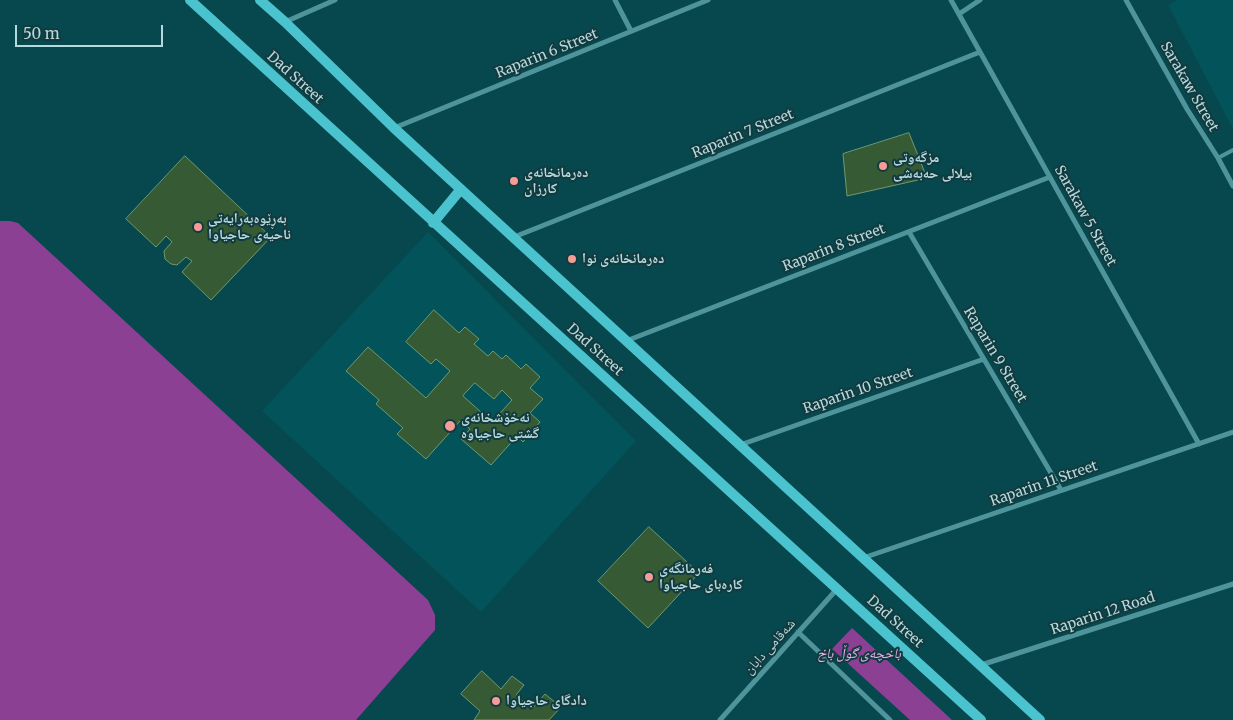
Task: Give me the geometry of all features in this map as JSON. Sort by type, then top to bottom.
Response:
[{"type":"street","name":"Dad Street","points":[[190,0],[981,720]]},
{"type":"street","name":"Dad Street","points":[[260,0],[286,22],[394,128],[460,189],[1040,720]]},
{"type":"street","points":[[286,22],[335,0]]},
{"type":"street","points":[[615,0],[631,31]]},
{"type":"street","name":"Raparin 6 Street","points":[[394,128],[708,0]]},
{"type":"street","name":"Sarakaw 5 Street","points":[[951,0],[1199,444]]},
{"type":"street","points":[[959,14],[980,0]]},
{"type":"street","name":"Sarakaw Street","points":[[1126,0],[1233,186]]},
{"type":"street","name":"Raparin 7 Street","points":[[514,238],[980,52]]},
{"type":"street","name":"Raparin 8 Street","points":[[626,340],[1050,178]]},
{"type":"street","points":[[433,222],[460,189]]},
{"type":"street","name":"Raparin 9 Street","points":[[909,232],[1061,490]]},
{"type":"street","name":"Raparin 10 Street","points":[[740,445],[984,359]]},
{"type":"street","name":"Raparin 11 Street","points":[[863,558],[1233,432]]},
{"type":"street","name":"Raparin 12 Road","points":[[980,665],[1233,584]]},
{"type":"street","name":"شەقامی دابان","points":[[720,720],[837,588]]},
{"type":"street","points":[[798,632],[890,720]]},
{"type":"lane","points":[[1218,158],[1233,150]]},
{"type":"shaded area","points":[[1177,0],[1233,0],[1233,129],[1168,5]]},
{"type":"shaded area","name":"نەخۆشخانەی گشتی حاجیاوە","points":[[428,232],[636,441],[481,612],[262,411]]},
{"type":"green space","points":[[0,221],[18,223],[428,600],[435,615],[435,630],[356,720],[0,720]]},
{"type":"green space","name":"باخچەی گوڵ باخ","points":[[852,628],[952,720],[910,720],[832,649]]},
{"type":"building","name":"مزگەوتی بیلالی حەبەشی","points":[[909,133],[927,178],[847,196],[843,154]]},
{"type":"building","name":"بەڕێوەبەرایەتی ناحیەی حاجیاوا","points":[[185,156],[271,237],[211,300],[182,272],[192,261],[186,257],[177,265],[171,264],[165,259],[164,251],[172,242],[166,236],[156,247],[126,219]]},
{"type":"building","points":[[434,310],[459,333],[465,327],[479,339],[474,344],[488,356],[493,351],[502,359],[506,355],[521,369],[526,364],[540,377],[530,388],[543,399],[530,413],[540,422],[523,442],[517,436],[491,465],[461,439],[470,429],[460,421],[426,459],[397,434],[403,428],[376,404],[379,400],[346,371],[368,347],[426,398],[450,371],[436,359],[431,364],[406,342]],"holes":[[[475,383],[494,399],[502,390],[512,400],[492,422],[463,396]]]},
{"type":"building","name":"فەرمانگەی کارەبای حاجیاوا","points":[[649,527],[699,573],[648,628],[598,581]]},
{"type":"building","name":"دادگای حاجیاوا","points":[[482,671],[501,689],[512,676],[524,685],[516,695],[532,709],[545,694],[561,707],[549,720],[474,720],[480,711],[461,694]]},
{"type":"place","name":"مزگەوتی بیلالی حەبەشی","points":[[883,166]]},
{"type":"place","name":"دەرمانخانەی کارزان","points":[[514,181]]},
{"type":"place","name":"بەڕێوەبەرایەتی ناحیەی حاجیاوا","points":[[198,227]]},
{"type":"place","name":"دەرمانخانەی نوا","points":[[572,259]]},
{"type":"place","name":"نەخۆشخانەی گشتی حاجیاوە","points":[[450,426]]},
{"type":"place","name":"فەرمانگەی کارەبای حاجیاوا","points":[[649,577]]},
{"type":"place","name":"دادگای حاجیاوا","points":[[496,701]]}]
